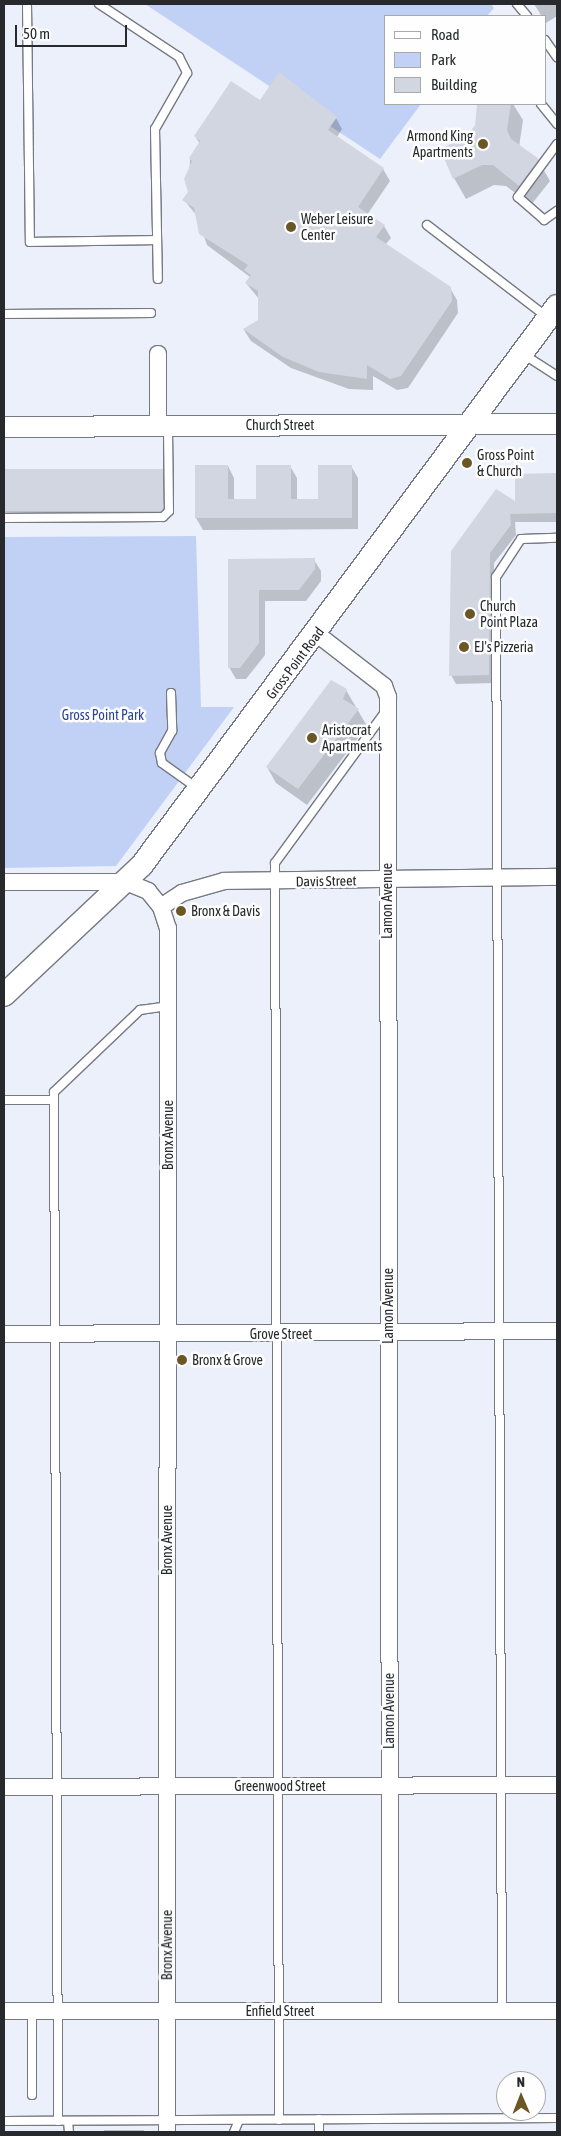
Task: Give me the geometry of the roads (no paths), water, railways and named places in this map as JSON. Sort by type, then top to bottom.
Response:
[{"type":"main road","name":"Gross Point Road","points":[[4,994],[126,882],[317,634],[468,424],[553,312]]},
{"type":"street","points":[[158,354],[163,426]]},
{"type":"street","name":"Church Street","points":[[4,427],[557,424]]},
{"type":"street","name":"Lamon Avenue","points":[[317,634],[384,686],[388,707],[390,2011]]},
{"type":"street","name":"Davis Street","points":[[161,907],[182,893],[224,881],[276,882],[557,877]]},
{"type":"street","points":[[4,882],[126,882]]},
{"type":"street","name":"Bronx Avenue","points":[[126,882],[148,891],[161,907],[168,928],[166,949],[168,1006],[167,2126]]},
{"type":"street","name":"Bronx Avenue","points":[[126,882],[152,913],[166,949]]},
{"type":"street","name":"Grove Street","points":[[4,1334],[557,1331]]},
{"type":"street","name":"Greenwood Street","points":[[4,1787],[557,1786]]},
{"type":"street","name":"Enfield Street","points":[[4,2011],[557,2011]]},
{"type":"lane","points":[[27,4],[30,242],[157,240]]},
{"type":"lane","points":[[99,4],[179,57],[187,73],[155,128],[158,279]]},
{"type":"lane","points":[[517,4],[526,15]]},
{"type":"lane","points":[[546,41],[557,57]]},
{"type":"lane","points":[[543,105],[557,124]]},
{"type":"lane","points":[[557,144],[518,197],[544,220],[557,211]]},
{"type":"lane","points":[[427,225],[553,312]]},
{"type":"lane","points":[[4,314],[151,313]]},
{"type":"lane","points":[[522,353],[557,376]]},
{"type":"lane","points":[[4,518],[163,517],[169,511],[163,426]]},
{"type":"lane","points":[[502,2011],[499,1786],[496,577],[521,539],[557,538]]},
{"type":"lane","points":[[171,693],[172,731],[160,753],[162,763],[199,789]]},
{"type":"lane","points":[[279,2120],[275,863],[388,707]]},
{"type":"lane","points":[[58,2121],[56,2011],[58,1786],[57,1334],[54,1092],[140,1010],[168,1006]]},
{"type":"lane","points":[[4,1100],[54,1100]]},
{"type":"lane","points":[[32,2011],[32,2095]]},
{"type":"lane","points":[[4,2121],[68,2121],[167,2126],[239,2120],[557,2118]]},
{"type":"lane","points":[[319,2119],[319,2132]]},
{"type":"lane","points":[[234,2132],[239,2120]]},
{"type":"lane","points":[[68,2121],[69,2132]]},
{"type":"place","name":"Armond King Apartments","points":[[483,144]]},
{"type":"place","name":"Weber Leisure Center","points":[[291,227]]},
{"type":"place","name":"Gross Point & Church","points":[[467,463]]},
{"type":"place","name":"Church Point Plaza","points":[[470,614]]},
{"type":"place","name":"EJ's Pizzeria","points":[[464,647]]},
{"type":"place","name":"Aristocrat Apartments","points":[[312,738]]},
{"type":"place","name":"Bronx & Davis","points":[[181,911]]},
{"type":"place","name":"Bronx & Grove","points":[[182,1360]]},
{"type":"park label","name":"Gross Point Park","points":[[103,715]]}]
